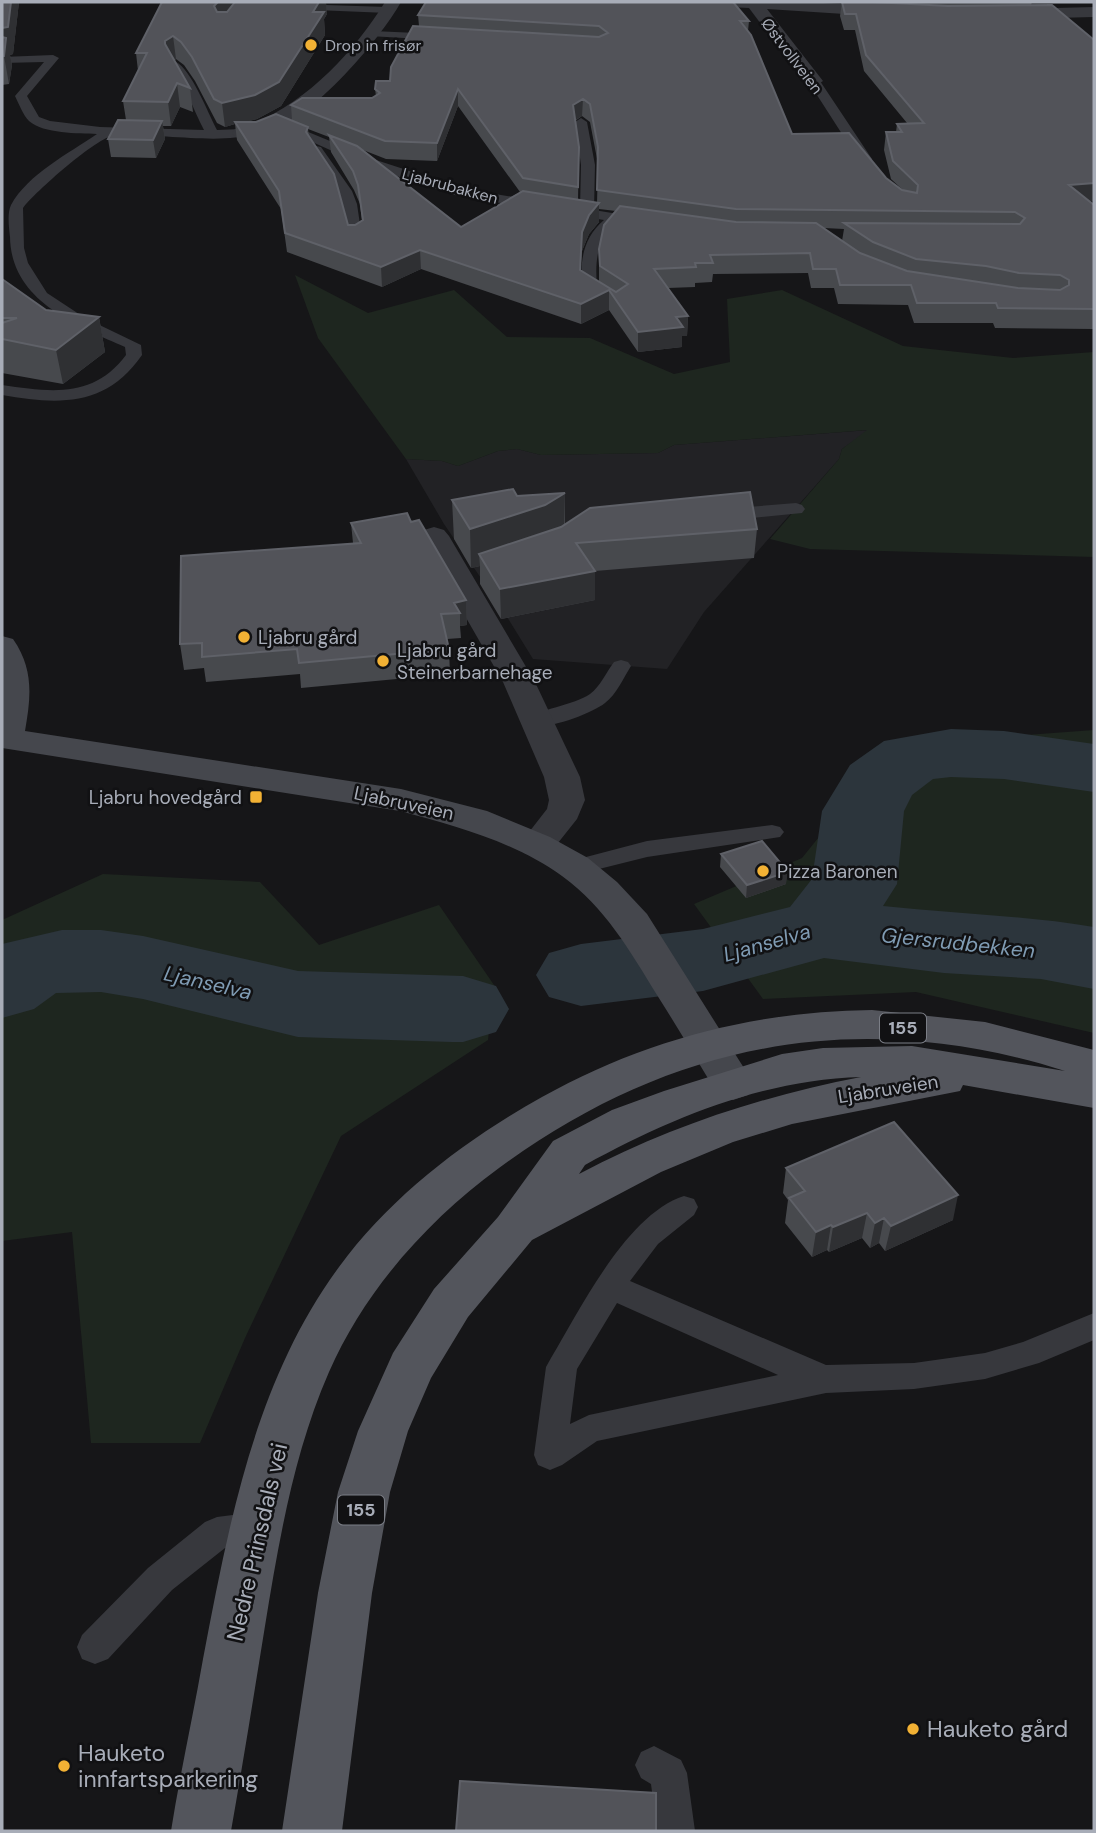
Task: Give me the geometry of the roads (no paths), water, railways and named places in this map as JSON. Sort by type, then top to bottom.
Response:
[{"type":"main road","points":[[2,646],[10,659],[15,683],[5,739]]},
{"type":"main road","name":"Ljabruveien","points":[[5,739],[401,800],[474,819],[537,845],[575,867],[619,906],[643,938],[733,1084],[782,1069],[851,1061],[912,1061],[995,1073],[1094,1092]]},
{"type":"main road","name":"155","points":[[709,1045],[792,1028],[867,1026],[965,1033],[1001,1039],[1094,1065]]},
{"type":"main road","name":"Nedre Prinsdals vei","points":[[201,1831],[268,1475],[288,1414],[320,1339],[356,1282],[432,1195],[481,1155],[543,1114],[644,1067],[709,1045]]},
{"type":"main road","name":"Ljabruveien","points":[[514,1230],[646,1159],[765,1115],[857,1092],[995,1073]]},
{"type":"main road","name":"155","points":[[312,1831],[345,1593],[364,1492],[383,1431],[410,1368],[451,1303],[514,1230],[569,1153],[627,1122],[733,1084]]},
{"type":"street","points":[[729,2],[909,13]]},
{"type":"street","name":"Østvollveien","points":[[741,3],[814,81]]},
{"type":"street","points":[[242,133],[263,129],[342,69],[373,34],[391,6]]},
{"type":"street","points":[[1067,7],[1094,29]]},
{"type":"street","points":[[988,14],[1067,7],[1094,12]]},
{"type":"street","points":[[434,536],[470,578],[562,777],[567,800],[564,811],[537,845]]},
{"type":"lane","points":[[281,6],[340,9],[391,6]]},
{"type":"lane","points":[[320,20],[340,9]]},
{"type":"lane","points":[[373,34],[455,38]]},
{"type":"lane","points":[[2,60],[53,58],[22,96],[34,119],[50,125],[213,134],[242,133]]},
{"type":"lane","points":[[176,65],[185,76],[193,98],[213,134]]},
{"type":"lane","name":"Østvollveien","points":[[814,81],[872,170]]},
{"type":"lane","points":[[303,101],[325,101]]},
{"type":"lane","name":"Ljabrubakken","points":[[273,122],[371,163],[463,193],[662,225]]},
{"type":"lane","points":[[581,122],[588,165],[588,214]]},
{"type":"lane","points":[[16,187],[62,148],[104,129]]},
{"type":"lane","points":[[2,390],[27,395],[79,394],[102,387],[118,377],[134,355],[133,345],[80,321],[41,296],[22,263],[17,248],[16,208],[24,195],[104,129]]},
{"type":"lane","points":[[322,141],[316,148],[345,191],[350,204],[355,238]]},
{"type":"lane","points":[[616,218],[594,236],[587,263],[590,289],[617,305]]},
{"type":"lane","points":[[702,517],[796,509]]},
{"type":"lane","points":[[538,721],[570,712],[599,698],[621,666]]},
{"type":"lane","points":[[575,867],[647,849],[772,832]]},
{"type":"lane","points":[[684,1207],[648,1236],[627,1259],[562,1367],[550,1455],[589,1429],[826,1379],[914,1376],[985,1366],[1028,1354],[1094,1326]]},
{"type":"lane","points":[[611,1286],[790,1366],[826,1379]]},
{"type":"lane","points":[[95,1647],[160,1578],[217,1533],[256,1528]]},
{"type":"lane","points":[[654,1765],[668,1773],[676,1831]]},
{"type":"waterway","name":"Ljanselva","points":[[821,928],[854,884],[863,811],[878,782],[896,767],[912,758],[951,753],[1004,755],[1094,768]]},
{"type":"waterway","name":"Ljanselva","points":[[581,975],[703,960],[749,950],[821,928]]},
{"type":"waterway","name":"Gjersrudbekken","points":[[821,928],[944,943],[1041,949],[1094,958]]},
{"type":"waterway","name":"Ljanselva","points":[[2,986],[28,968],[62,961],[101,961],[186,977],[298,1004],[463,1009]]},
{"type":"place","name":"Drop in frisør","points":[[311,45]]},
{"type":"place","name":"Ljabru gård","points":[[244,637]]},
{"type":"place","name":"Ljabru gård Steinerbarnehage","points":[[383,661]]},
{"type":"place","name":"Ljabru hovedgård","points":[[256,797]]},
{"type":"place","name":"Pizza Baronen","points":[[763,871]]},
{"type":"place","name":"Hauketo gård","points":[[913,1729]]},
{"type":"place","name":"Hauketo innfartsparkering","points":[[64,1766]]}]
